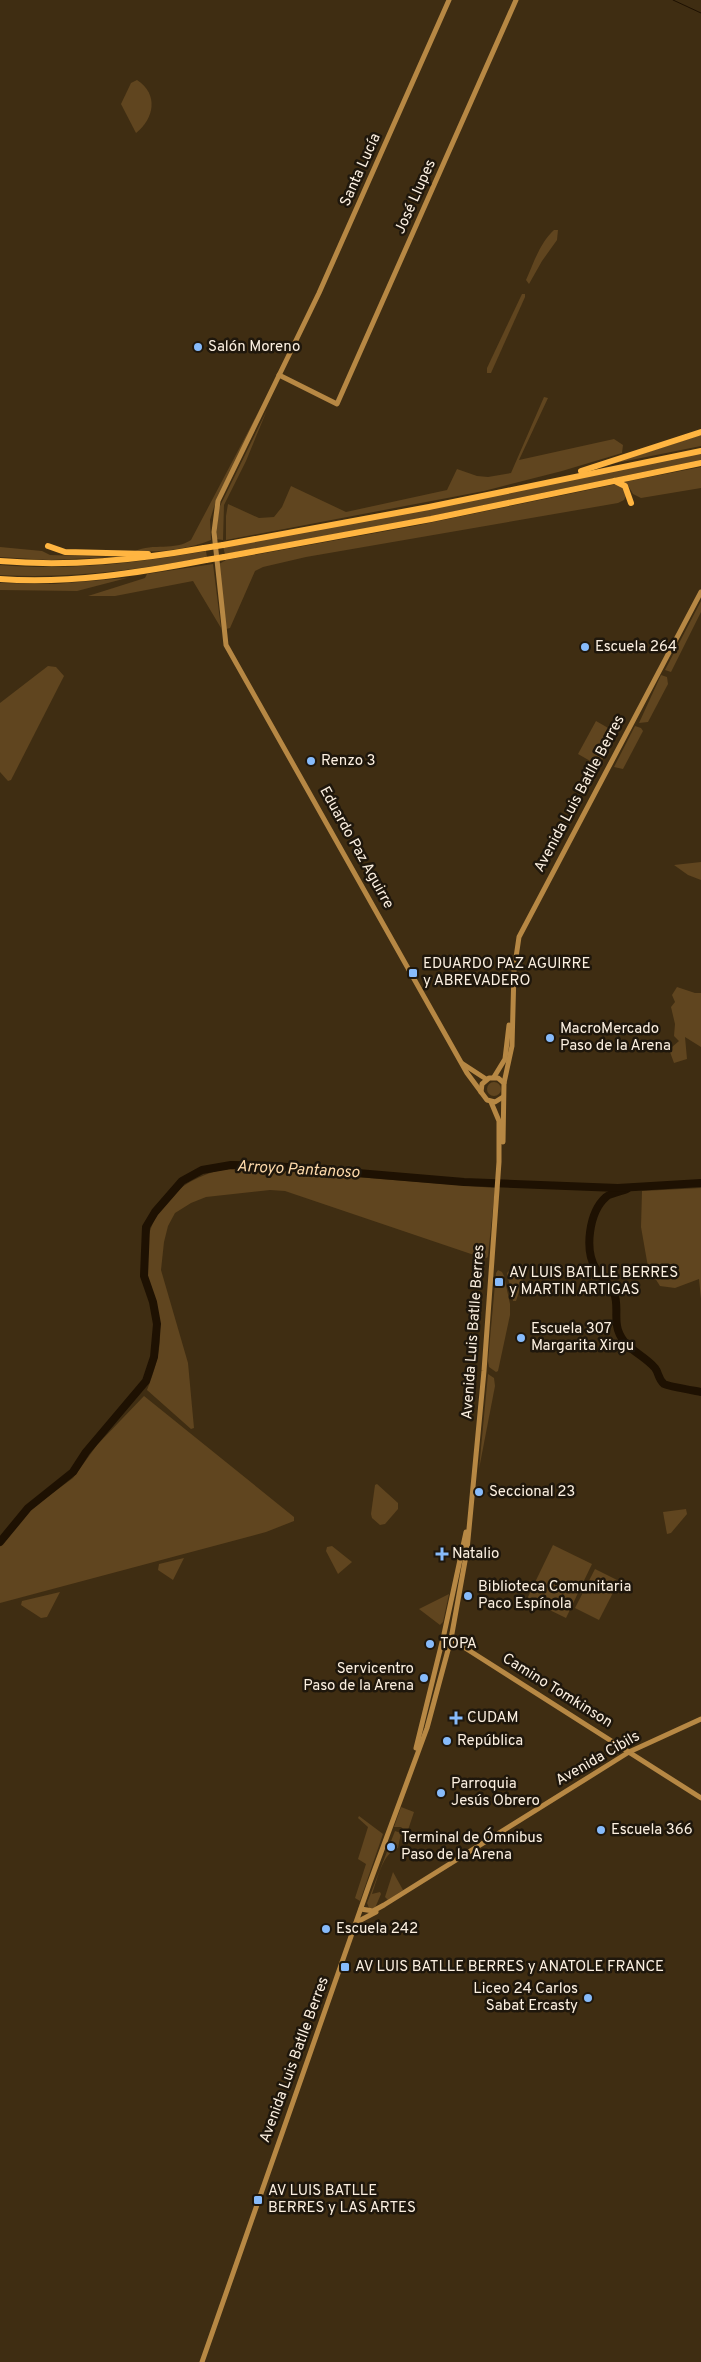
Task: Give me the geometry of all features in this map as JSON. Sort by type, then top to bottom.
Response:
[{"type":"highway","points":[[557,480],[644,449],[701,432]]},
{"type":"highway","points":[[0,561],[84,563],[164,555],[439,505],[701,451]]},
{"type":"highway","points":[[0,579],[47,580],[105,576],[206,560],[439,517],[701,463]]},
{"type":"highway","points":[[612,480],[624,484],[631,503]]},
{"type":"highway","points":[[48,546],[65,552],[164,555]]},
{"type":"street","name":"Santa Lucía","points":[[272,392],[286,379],[283,372],[449,0]]},
{"type":"street","name":"José Llupes","points":[[286,379],[337,404],[516,0]]},
{"type":"street","name":"Santa Lucía","points":[[226,645],[215,545],[216,508],[293,349]]},
{"type":"street","points":[[279,375],[286,379]]},
{"type":"street","name":"Avenida Luis Batlle Berres","points":[[504,1084],[512,1046],[516,949],[524,925],[701,592]]},
{"type":"street","name":"Eduardo Paz Aguirre","points":[[226,645],[462,1064],[482,1094]]},
{"type":"street","name":"Avenida Luis Batlle Berres","points":[[494,1077],[505,1059],[512,1018]]},
{"type":"street","points":[[462,1064],[486,1079]]},
{"type":"street","points":[[494,1077],[504,1084],[505,1090],[503,1097],[498,1101],[491,1102],[482,1094],[482,1084],[486,1079],[494,1077]]},
{"type":"street","name":"Avenida Luis Batlle Berres","points":[[202,2362],[431,1715],[451,1639],[464,1573],[472,1504],[497,1190],[504,1130],[503,1097]]},
{"type":"street","name":"Avenida Luis Batlle Berres","points":[[491,1102],[499,1121],[500,1162]]},
{"type":"street","name":"Avenida Luis Batlle Berres","points":[[412,1766],[444,1634],[472,1504]]},
{"type":"street","name":"Camino Tomkinson","points":[[451,1639],[701,1798]]},
{"type":"street","name":"Avenida Cibils","points":[[357,1922],[629,1752],[701,1719]]},
{"type":"street","name":"Avenida Cibils","points":[[361,1909],[373,1910],[384,1905]]},
{"type":"shaded area","points":[[137,80],[149,92],[152,106],[147,121],[136,133],[121,104],[131,83]]},
{"type":"shaded area","points":[[554,230],[558,230],[557,240],[529,284],[526,280],[541,247]]},
{"type":"shaded area","points":[[522,294],[525,294],[525,297],[491,373],[487,373],[487,368]]},
{"type":"shaded area","points":[[544,397],[548,398],[519,460],[614,439],[623,445],[622,453],[484,491],[226,540],[228,504],[259,518],[274,517],[282,507],[291,486],[346,512],[447,490],[457,469],[477,476],[488,477],[511,473]]},
{"type":"shaded area","points":[[261,407],[214,507],[210,520],[211,540],[174,550],[135,551],[149,547],[178,545],[191,540]]},
{"type":"shaded area","points":[[267,410],[246,461],[224,505],[223,540],[216,539],[219,508]]},
{"type":"shaded area","points":[[701,435],[701,446],[611,464]]},
{"type":"shaded area","points":[[701,453],[701,460],[417,519],[225,554],[223,547]]},
{"type":"shaded area","points":[[701,467],[701,488],[641,498],[633,494],[624,482]]},
{"type":"shaded area","points":[[617,484],[623,486],[626,496],[624,500],[618,503],[306,557],[263,567],[255,571],[230,628],[226,629],[219,564],[226,560],[414,526]]},
{"type":"shaded area","points":[[0,547],[42,551],[50,555],[116,557],[49,560],[0,557]]},
{"type":"shaded area","points":[[206,551],[207,557],[130,569],[52,576],[0,575],[0,565],[52,567],[103,565]]},
{"type":"shaded area","points":[[213,564],[221,628],[193,581],[115,596],[88,596],[145,578],[147,574]]},
{"type":"shaded area","points":[[127,578],[77,591],[0,590],[0,583],[54,584]]},
{"type":"shaded area","points":[[701,601],[701,612],[671,672],[665,670]]},
{"type":"shaded area","points":[[48,666],[56,667],[64,676],[11,780],[8,781],[0,772],[0,703]]},
{"type":"shaded area","points":[[661,675],[667,677],[668,684],[648,722],[639,723]]},
{"type":"shaded area","points":[[596,721],[617,733],[599,766],[578,754]]},
{"type":"shaded area","points":[[635,726],[643,731],[623,769],[614,767]]},
{"type":"shaded area","points":[[701,862],[701,880],[688,875],[674,865]]},
{"type":"shaded area","points":[[677,987],[701,993],[701,1047],[685,1037],[687,1059],[674,1063],[670,1052],[672,1047],[679,1041],[674,1036],[675,1024],[671,1007],[675,1002],[672,995]]},
{"type":"shaded area","points":[[494,1082],[499,1084],[501,1089],[499,1094],[494,1096],[489,1094],[487,1089],[489,1084]]},
{"type":"shaded area","points":[[240,1168],[495,1188],[488,1256],[487,1258],[477,1256],[285,1191],[270,1190],[206,1197],[191,1203],[175,1213],[168,1226],[161,1270],[188,1363],[194,1428],[191,1429],[147,1390],[158,1354],[160,1331],[158,1315],[147,1275],[147,1246],[151,1228],[159,1211],[185,1185],[202,1176],[220,1170]]},
{"type":"shaded area","points":[[701,1188],[701,1299],[699,1279],[675,1288],[660,1286],[648,1267],[641,1227],[642,1191]]},
{"type":"shaded area","points":[[511,1269],[525,1274],[516,1301],[513,1301],[507,1273]]},
{"type":"shaded area","points":[[498,1270],[504,1276],[510,1304],[510,1315],[498,1371],[496,1372],[489,1367],[488,1361],[496,1273]]},
{"type":"shaded area","points":[[488,1374],[494,1378],[495,1386],[479,1469]]},
{"type":"shaded area","points":[[144,1396],[294,1517],[294,1521],[266,1532],[0,1603],[0,1542],[2,1539],[31,1509],[73,1478],[97,1445]]},
{"type":"shaded area","points":[[377,1484],[398,1503],[398,1509],[385,1524],[380,1525],[372,1518],[371,1514],[375,1485]]},
{"type":"shaded area","points":[[686,1509],[687,1514],[671,1533],[667,1534],[663,1512]]},
{"type":"shaded area","points":[[553,1545],[592,1564],[566,1618],[527,1599]]},
{"type":"shaded area","points":[[332,1546],[352,1562],[338,1574],[326,1551],[327,1547]]},
{"type":"shaded area","points":[[184,1558],[173,1580],[158,1570],[159,1564]]},
{"type":"shaded area","points":[[595,1569],[619,1581],[599,1620],[575,1608]]},
{"type":"shaded area","points":[[60,1592],[47,1617],[41,1618],[21,1605],[22,1601]]},
{"type":"shaded area","points":[[449,1594],[443,1622],[440,1625],[419,1609]]},
{"type":"shaded area","points":[[401,1807],[414,1812],[407,1833],[401,1827],[394,1827]]},
{"type":"shaded area","points":[[359,1816],[383,1834],[360,1901],[355,1898],[366,1864],[358,1859],[368,1827],[358,1818]]},
{"type":"shaded area","points":[[395,1831],[401,1833],[398,1848],[388,1855],[381,1867]]},
{"type":"shaded area","points":[[381,1867],[372,1894],[380,1892],[381,1894],[375,1908],[369,1908],[367,1903]]},
{"type":"shaded area","points":[[393,1872],[403,1890],[388,1900],[385,1897]]},
{"type":"waterway","points":[[673,0],[701,13]]},
{"type":"waterway","name":"Arroyo Pantanoso","points":[[0,1542],[28,1508],[73,1472],[86,1452],[146,1381],[154,1357],[157,1324],[153,1302],[144,1276],[146,1227],[155,1212],[182,1181],[202,1170],[231,1165],[275,1166],[464,1182],[618,1188],[701,1183]]},
{"type":"waterway","points":[[627,1189],[608,1196],[600,1204],[596,1212],[592,1221],[589,1242],[592,1261],[614,1293],[618,1330],[629,1347],[655,1368],[664,1384],[701,1392]]},
{"type":"place","name":"Salón Moreno","points":[[198,347]]},
{"type":"place","name":"Escuela 264","points":[[585,647]]},
{"type":"place","name":"Renzo 3","points":[[311,761]]},
{"type":"place","name":"EDUARDO PAZ AGUIRRE y ABREVADERO","points":[[413,973]]},
{"type":"place","name":"MacroMercado Paso de la Arena","points":[[550,1038]]},
{"type":"place","name":"AV LUIS BATLLE BERRES y MARTIN ARTIGAS","points":[[499,1282]]},
{"type":"place","name":"Escuela 307 Margarita Xirgu","points":[[521,1338]]},
{"type":"place","name":"Seccional 23","points":[[479,1492]]},
{"type":"place","name":"Natalio","points":[[442,1554]]},
{"type":"place","name":"Biblioteca Comunitaria Paco Espínola","points":[[468,1596]]},
{"type":"place","name":"TOPA","points":[[430,1644]]},
{"type":"place","name":"Servicentro Paso de la Arena","points":[[424,1678]]},
{"type":"place","name":"CUDAM","points":[[456,1718]]},
{"type":"place","name":"República","points":[[447,1741]]},
{"type":"place","name":"Parroquia Jesús Obrero","points":[[441,1793]]},
{"type":"place","name":"Escuela 366","points":[[601,1830]]},
{"type":"place","name":"Terminal de Ómnibus Paso de la Arena","points":[[391,1847]]},
{"type":"place","name":"Escuela 242","points":[[326,1929]]},
{"type":"place","name":"AV LUIS BATLLE BERRES y ANATOLE FRANCE","points":[[345,1967]]},
{"type":"place","name":"Liceo 24 Carlos Sabat Ercasty","points":[[588,1998]]},
{"type":"place","name":"AV LUIS BATLLE BERRES y LAS ARTES","points":[[258,2200]]}]
